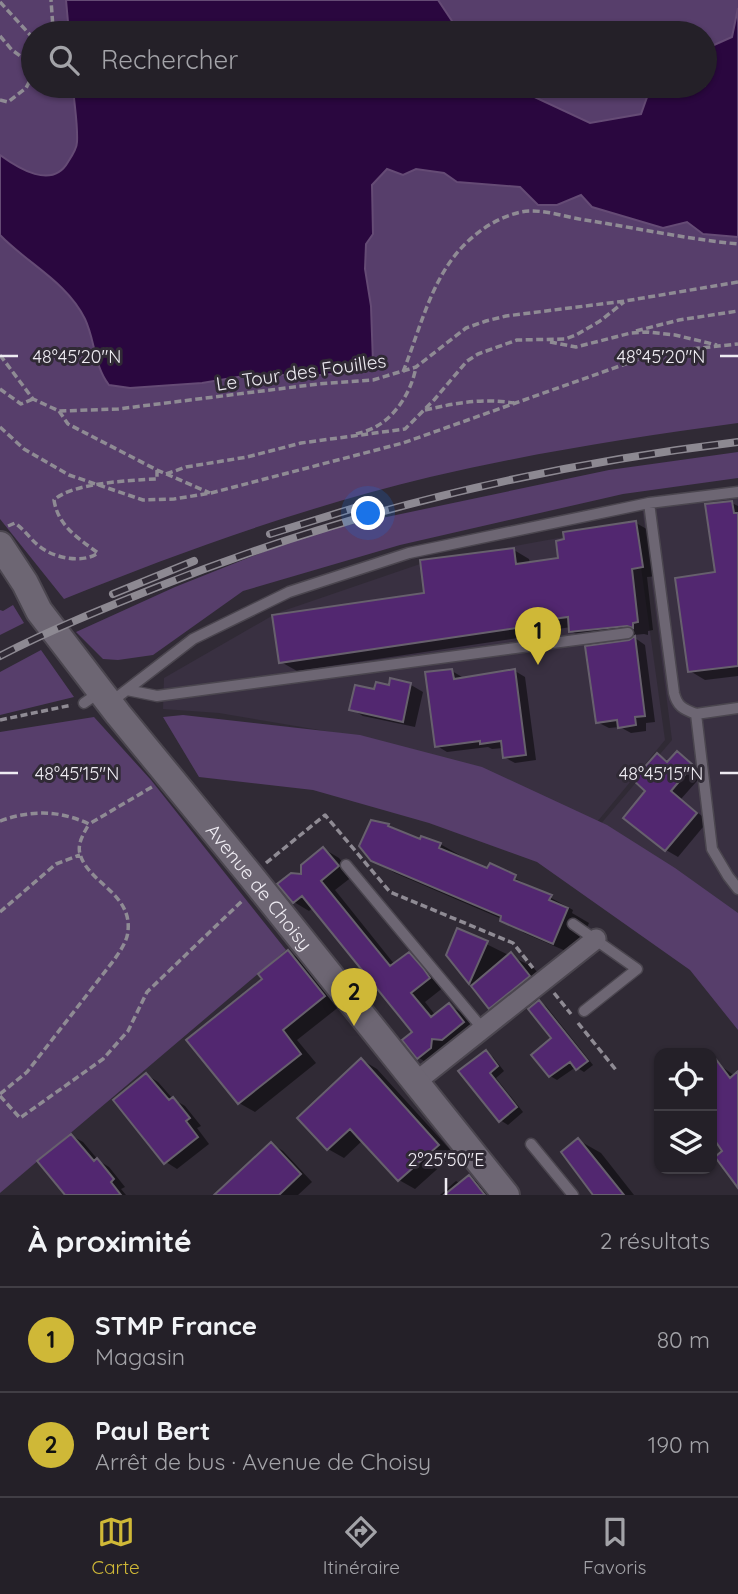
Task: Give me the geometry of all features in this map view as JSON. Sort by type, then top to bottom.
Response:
[{"type":"main road","name":"Avenue de Choisy","points":[[1,537],[39,611],[105,697],[417,1081],[506,1195]]},
{"type":"main road","name":"Avenue de Choisy","points":[[0,572],[11,587],[39,611]]},
{"type":"street","points":[[417,1081],[596,939]]},
{"type":"lane","points":[[105,697],[193,639],[289,592],[409,553],[649,503],[738,492]]},
{"type":"lane","points":[[649,503],[677,703],[684,710],[696,713],[738,708]]},
{"type":"lane","points":[[105,697],[157,696],[628,632]]},
{"type":"lane","points":[[696,713],[712,849],[738,889]]},
{"type":"lane","points":[[346,865],[482,1028]]},
{"type":"lane","points":[[573,924],[638,969],[584,1011]]},
{"type":"lane","points":[[531,1144],[573,1195]]},
{"type":"path","points":[[51,0],[51,21]]},
{"type":"path","points":[[0,2],[21,25]]},
{"type":"path","points":[[0,36],[21,56]]},
{"type":"path","points":[[0,100],[8,102],[21,92]]},
{"type":"path","points":[[403,372],[429,300],[446,267],[466,242],[495,220],[524,211],[551,213],[738,244]]},
{"type":"path","name":"Le Tour des Fouilles","points":[[0,355],[33,399],[59,411],[118,410],[318,384],[373,380],[416,366],[466,328],[486,321],[738,282]]},
{"type":"path","points":[[166,474],[186,467],[247,457],[301,443],[405,429],[467,361],[478,354],[517,340],[565,339],[600,321],[625,301]]},
{"type":"path","points":[[542,340],[576,347],[679,320],[738,311]]},
{"type":"path","points":[[631,333],[663,333],[721,346]]},
{"type":"path","points":[[0,428],[24,449],[69,475],[143,500],[174,499],[211,493],[403,443],[645,357],[738,344]]},
{"type":"path","points":[[350,436],[378,426],[405,399],[416,366]]},
{"type":"path","points":[[0,389],[21,404],[33,399]]},
{"type":"path","points":[[423,411],[474,400],[489,399],[514,403]]},
{"type":"path","points":[[59,411],[68,424],[157,470],[211,493]]},
{"type":"path","points":[[1,537],[15,523],[26,530],[40,547],[54,554],[82,559],[93,556],[98,553],[66,529],[58,516],[54,500],[60,494],[97,485],[157,478],[157,470]]},
{"type":"path","points":[[0,720],[105,697]]},
{"type":"path","points":[[169,777],[89,824],[80,840],[80,855],[90,870],[122,902],[128,922],[126,940],[114,960],[27,1072],[0,1095],[20,1118],[103,1059],[128,1031],[147,992],[248,895],[239,884],[325,815],[390,892],[513,943],[616,1070]]},
{"type":"path","points":[[0,821],[41,811],[75,818],[89,824]]},
{"type":"path","points":[[0,912],[55,864],[80,855]]},
{"type":"shaded area","points":[[0,0],[738,0],[738,423],[545,453],[383,489],[245,531],[64,599],[0,519]]},
{"type":"shaded area","points":[[66,0],[438,0],[452,21],[68,21]]},
{"type":"shaded area","points":[[738,8],[738,237],[703,234],[687,222],[663,228],[592,207],[581,195],[557,205],[538,205],[520,187],[457,182],[444,173],[416,169],[403,175],[387,169],[372,185],[373,234],[366,244],[365,269],[371,306],[373,363],[365,371],[321,375],[250,375],[202,383],[130,388],[109,385],[100,370],[88,327],[77,306],[58,284],[0,235],[0,155],[35,174],[53,175],[61,170],[77,144],[74,98],[537,98],[590,123],[641,114],[647,98],[717,98],[717,44],[732,37]]},
{"type":"shaded area","points":[[738,452],[738,478],[623,494],[400,545],[243,591],[153,655],[118,660],[103,659],[76,632],[175,587],[311,533],[609,470]]},
{"type":"shaded area","points":[[738,487],[738,956],[599,826],[672,740],[641,499]]},
{"type":"shaded area","points":[[635,524],[665,740],[597,822],[361,737],[219,713],[163,709],[164,678],[277,613],[423,563]]},
{"type":"shaded area","points":[[13,605],[24,623],[0,635],[0,610]]},
{"type":"shaded area","points":[[41,650],[74,697],[0,715],[0,672]]},
{"type":"shaded area","points":[[183,715],[360,735],[482,767],[607,825],[675,868],[738,913],[738,1030],[690,970],[537,862],[429,823],[313,790],[199,777],[163,717]]},
{"type":"shaded area","points":[[94,717],[151,780],[286,950],[0,1193],[0,732]]},
{"type":"building","points":[[732,501],[734,513],[738,513],[738,666],[688,672],[675,578],[715,572],[705,504]]},
{"type":"building","points":[[636,521],[643,567],[632,569],[638,622],[633,623],[633,628],[627,626],[569,632],[568,617],[524,623],[524,627],[279,663],[272,615],[424,593],[420,560],[514,548],[516,564],[558,558],[556,541],[564,539],[563,532]]},
{"type":"building","points":[[635,636],[645,716],[635,717],[636,725],[618,728],[617,720],[596,723],[585,646],[629,640]]},
{"type":"building","points":[[452,669],[454,679],[515,669],[526,755],[503,758],[501,741],[435,747],[425,672]]},
{"type":"building","points":[[390,678],[411,683],[403,722],[349,710],[355,685],[374,689],[376,682],[389,685]]},
{"type":"building","points":[[677,751],[693,765],[671,791],[697,813],[665,851],[623,818],[645,791],[633,780],[657,753],[667,762]]},
{"type":"building","points":[[371,820],[389,824],[388,826],[420,839],[421,836],[441,843],[439,848],[487,868],[490,863],[516,875],[514,880],[552,895],[549,900],[568,908],[553,944],[500,921],[501,916],[371,861],[359,846]]},
{"type":"building","points":[[323,847],[339,866],[321,881],[390,966],[409,952],[430,978],[411,993],[431,1017],[449,1003],[464,1022],[442,1040],[432,1039],[431,1048],[417,1059],[402,1040],[412,1032],[302,896],[293,903],[277,884],[291,873],[301,874],[301,865]]},
{"type":"building","points":[[457,928],[488,941],[469,984],[446,955]]},
{"type":"building","points":[[288,950],[325,996],[283,1030],[301,1054],[238,1104],[186,1040],[262,979],[258,974]]},
{"type":"building","points":[[511,952],[530,976],[489,1009],[471,986]]},
{"type":"building","points":[[539,1000],[588,1061],[576,1070],[570,1062],[549,1077],[531,1055],[551,1038],[528,1009]]},
{"type":"building","points":[[486,1050],[498,1066],[490,1073],[517,1107],[499,1122],[458,1071]]},
{"type":"building","points":[[361,1058],[439,1145],[398,1181],[350,1129],[327,1150],[297,1118]]},
{"type":"building","points":[[717,1061],[730,1078],[738,1071],[738,1188],[717,1160],[717,1155],[722,1151],[717,1144]]},
{"type":"building","points":[[146,1073],[169,1100],[173,1097],[190,1118],[186,1121],[198,1137],[164,1164],[113,1100]]},
{"type":"building","points":[[71,1134],[94,1161],[97,1158],[114,1179],[111,1182],[121,1195],[65,1195],[37,1161]]},
{"type":"building","points":[[578,1138],[624,1195],[593,1195],[561,1152]]},
{"type":"building","points":[[271,1142],[301,1174],[279,1195],[214,1195]]},
{"type":"building","points":[[469,1175],[485,1195],[444,1195]]},
{"type":"railway","points":[[0,656],[155,588],[226,561],[369,515],[589,464],[738,442]]},
{"type":"railway","points":[[270,534],[364,505]]},
{"type":"railway","points":[[113,594],[194,561]]},
{"type":"place","name":"STMP France","points":[[538,665]]},
{"type":"place","name":"Paul Bert","points":[[354,1026]]}]
